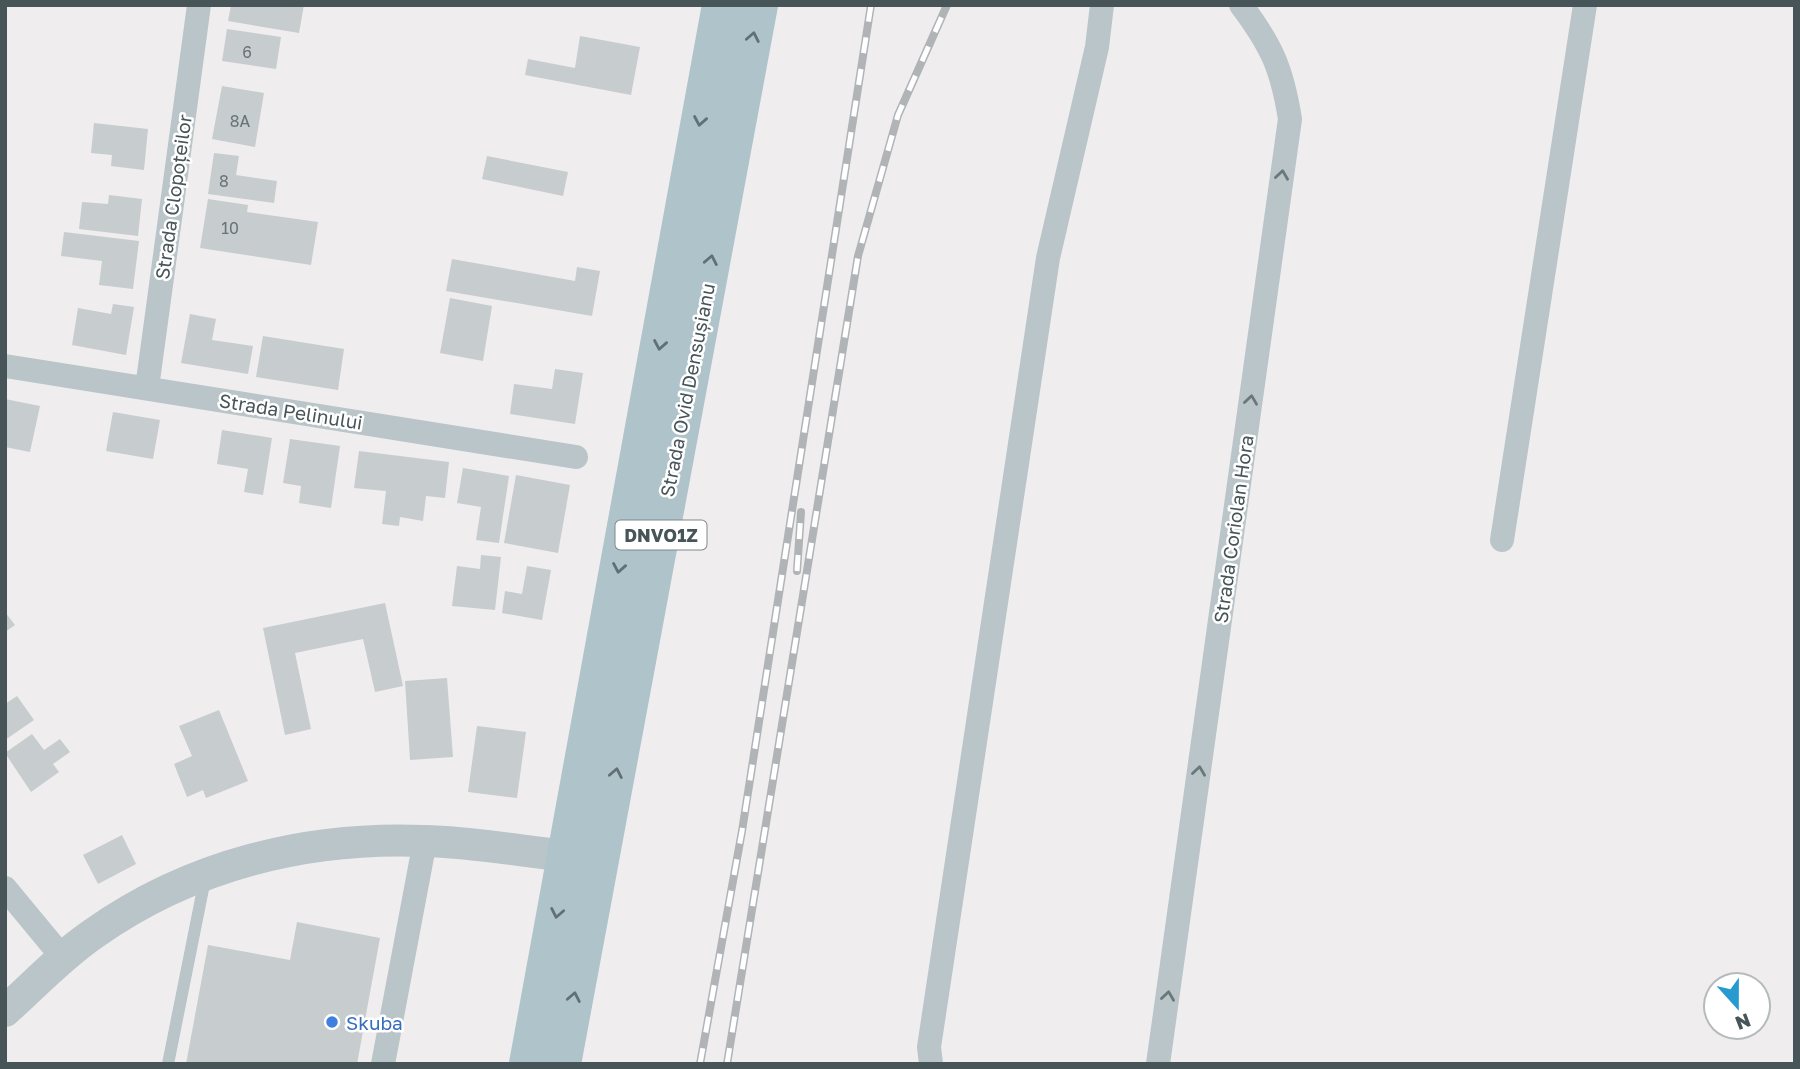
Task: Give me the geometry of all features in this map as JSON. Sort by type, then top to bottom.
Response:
[{"type":"main road","name":"Strada Ovid Densușianu","points":[[528,1064],[721,5]]},
{"type":"main road","name":"Strada Ovid Densușianu","points":[[562,1064],[759,5]]},
{"type":"street","name":"Strada Clopoțeilor","points":[[147,388],[200,5]]},
{"type":"street","points":[[931,1064],[929,1046],[1048,258],[1097,47],[1102,5]]},
{"type":"street","name":"Strada Coriolan Hora","points":[[1158,1064],[1290,119],[1283,77],[1265,36],[1241,5]]},
{"type":"street","points":[[1502,540],[1585,5]]},
{"type":"street","name":"Strada Pelinului","points":[[5,366],[576,457]]},
{"type":"street","points":[[5,1011],[63,958],[125,912],[206,872],[308,848],[425,841],[568,856]]},
{"type":"street","points":[[383,1064],[425,841]]},
{"type":"street","points":[[5,888],[63,958]]},
{"type":"lane","points":[[168,1064],[206,872]]},
{"type":"building","points":[[231,5],[304,5],[299,33],[228,21]]},
{"type":"building","points":[[227,29],[281,37],[276,69],[222,61]]},
{"type":"building","points":[[580,36],[640,47],[631,95],[525,75],[528,59],[575,68]]},
{"type":"building","points":[[222,86],[264,93],[255,147],[212,139]]},
{"type":"building","points":[[94,123],[148,129],[144,170],[111,166],[112,155],[91,153]]},
{"type":"building","points":[[214,153],[239,156],[236,175],[277,181],[274,203],[208,194]]},
{"type":"building","points":[[487,156],[568,172],[563,196],[482,179]]},
{"type":"building","points":[[109,195],[142,199],[138,236],[79,229],[82,202],[108,204]]},
{"type":"building","points":[[208,199],[248,205],[247,212],[318,222],[311,265],[200,248]]},
{"type":"building","points":[[64,232],[139,241],[133,289],[99,285],[102,261],[61,256]]},
{"type":"building","points":[[452,259],[575,281],[577,267],[600,271],[592,316],[446,291]]},
{"type":"building","points":[[450,298],[492,306],[483,361],[440,353]]},
{"type":"building","points":[[113,304],[134,307],[126,355],[72,345],[78,308],[111,314]]},
{"type":"building","points":[[190,314],[216,319],[212,340],[253,346],[248,374],[181,363]]},
{"type":"building","points":[[263,336],[344,349],[338,390],[256,377]]},
{"type":"building","points":[[555,369],[583,373],[575,424],[510,414],[514,384],[552,389]]},
{"type":"building","points":[[5,399],[40,406],[30,452],[5,447]]},
{"type":"building","points":[[113,412],[160,420],[153,459],[106,451]]},
{"type":"building","points":[[222,430],[272,438],[263,495],[244,492],[248,469],[217,464]]},
{"type":"building","points":[[290,439],[340,446],[331,508],[299,503],[301,486],[283,483]]},
{"type":"building","points":[[359,451],[449,462],[445,498],[426,496],[423,521],[400,517],[399,526],[382,524],[386,491],[354,488]]},
{"type":"building","points":[[463,468],[509,476],[499,543],[476,540],[481,507],[457,503]]},
{"type":"building","points":[[516,475],[570,485],[558,553],[504,543]]},
{"type":"building","points":[[481,555],[501,557],[495,610],[452,606],[457,566],[480,569]]},
{"type":"building","points":[[527,566],[551,570],[542,620],[502,613],[505,591],[522,594]]},
{"type":"building","points":[[385,603],[403,686],[375,692],[363,639],[295,653],[311,729],[285,735],[263,628]]},
{"type":"building","points":[[5,612],[15,625],[5,632]]},
{"type":"building","points":[[447,678],[453,757],[410,760],[405,681]]},
{"type":"building","points":[[17,696],[34,720],[5,740],[5,704]]},
{"type":"building","points":[[219,710],[248,781],[206,798],[203,790],[187,797],[174,764],[192,756],[179,726]]},
{"type":"building","points":[[477,726],[526,732],[517,798],[468,792]]},
{"type":"building","points":[[32,734],[44,750],[60,739],[70,752],[53,764],[59,772],[31,792],[5,753]]},
{"type":"building","points":[[122,835],[136,864],[98,884],[83,855]]},
{"type":"building","points":[[297,922],[380,938],[357,1064],[186,1064],[208,945],[290,960]]},
{"type":"railway","points":[[700,1064],[742,831],[871,5]]},
{"type":"railway","points":[[727,1064],[858,256],[898,115],[947,5]]},
{"type":"railway","points":[[797,571],[801,512]]},
{"type":"place","name":"Skuba","points":[[332,1022]]}]
